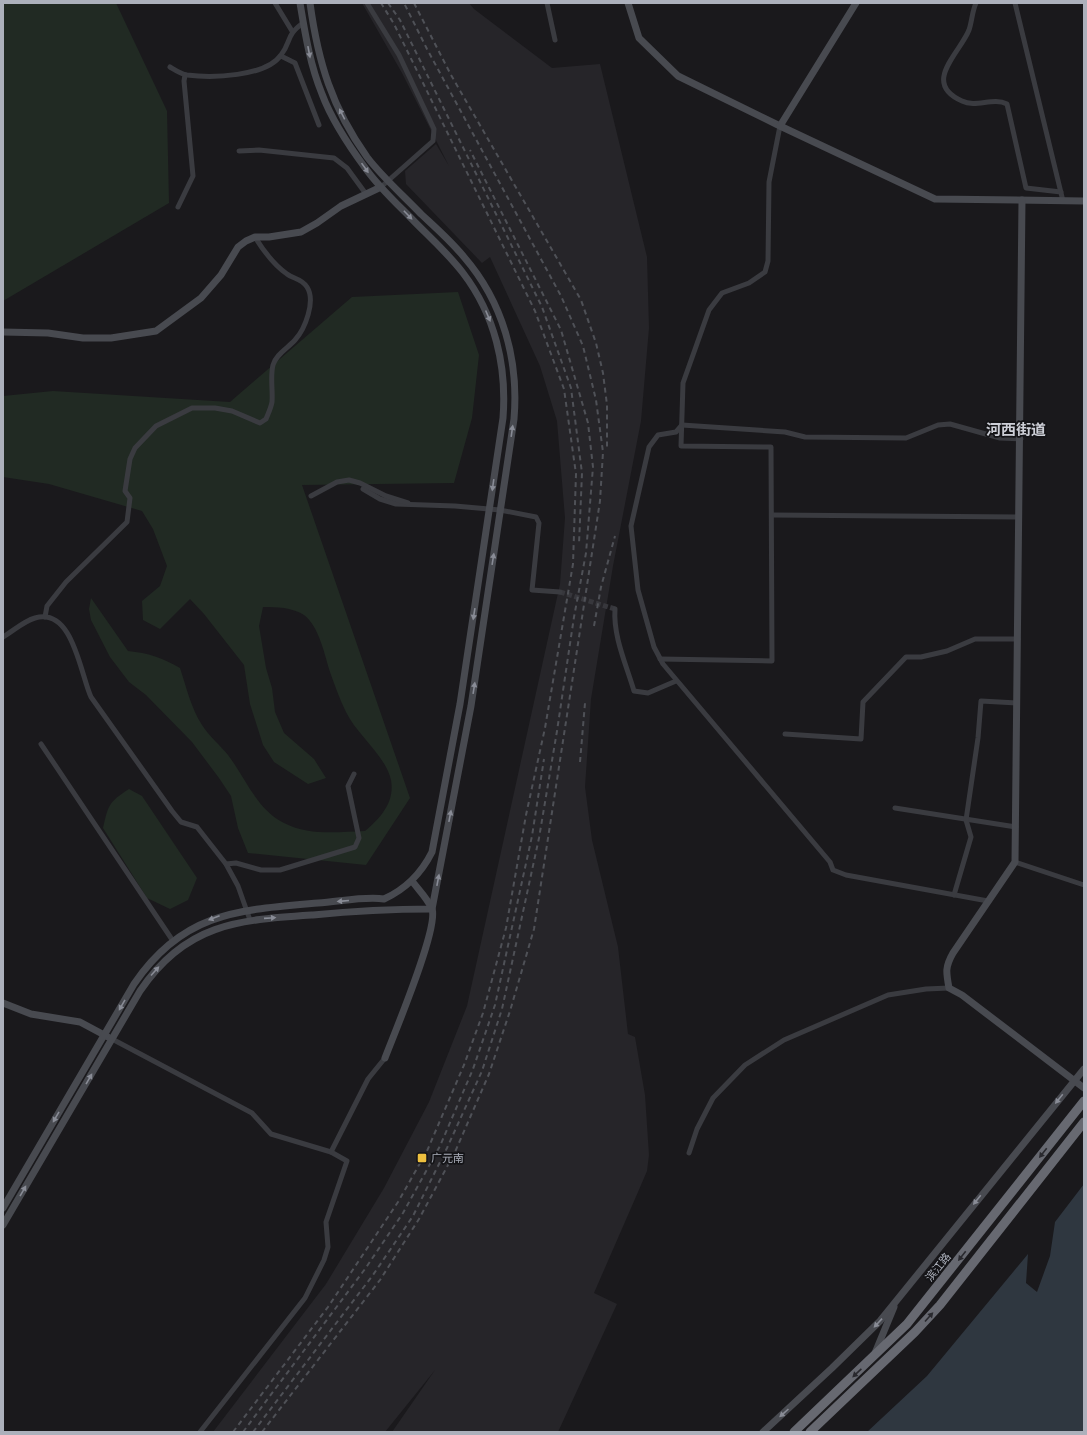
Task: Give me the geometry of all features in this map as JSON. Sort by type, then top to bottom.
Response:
[{"type":"highway","name":"滨江路","points":[[794,1432],[907,1324],[1084,1101]]},
{"type":"highway","points":[[810,1432],[904,1343],[940,1305],[1084,1122]]},
{"type":"main road","points":[[3,1208],[141,973],[158,954],[173,941],[210,920],[246,910],[384,899],[399,891],[412,881],[424,868],[432,852],[460,704],[504,404],[501,361],[494,333],[484,306],[463,273],[366,170],[344,135],[321,94],[311,62],[300,3]]},
{"type":"main road","points":[[628,3],[639,38],[678,76],[935,199],[1084,202]]},
{"type":"main road","points":[[780,126],[856,3]]},
{"type":"main road","points":[[310,6],[319,58],[335,101],[351,132],[368,158],[388,181],[457,248],[472,266],[494,301],[505,330],[512,359],[515,404],[500,510],[471,706],[432,909],[431,927],[416,980],[385,1058]]},
{"type":"main road","points":[[3,332],[48,333],[82,338],[111,338],[156,331],[201,298],[221,275],[238,247],[246,241],[255,237],[269,237],[300,232],[317,223],[341,206],[381,187]]},
{"type":"main road","points":[[1022,200],[1015,862],[946,964],[949,988],[962,995],[1084,1088]]},
{"type":"main road","points":[[412,881],[432,909]]},
{"type":"main road","points":[[3,1225],[147,981],[171,955],[190,941],[212,930],[232,923],[250,920],[381,909],[432,909]]},
{"type":"main road","points":[[3,1003],[31,1014],[80,1022],[112,1039]]},
{"type":"main road","points":[[762,1432],[832,1368],[880,1321],[1084,1069]]},
{"type":"main road","points":[[874,1356],[897,1299]]},
{"type":"street","points":[[275,3],[292,31]]},
{"type":"street","points":[[280,3],[281,12]]},
{"type":"street","points":[[367,3],[399,55],[434,129],[433,141],[381,187]]},
{"type":"street","points":[[547,3],[555,40]]},
{"type":"street","points":[[976,3],[972,12],[969,29],[945,69],[943,79],[948,91],[963,102],[983,103],[999,100],[1007,104],[1026,188],[1061,192]]},
{"type":"street","points":[[1015,3],[1063,201]]},
{"type":"street","points":[[170,67],[185,75],[218,76],[247,73],[270,65],[281,56],[292,31],[303,23]]},
{"type":"street","points":[[281,56],[295,63],[319,125]]},
{"type":"street","points":[[178,207],[193,176],[184,81],[185,75]]},
{"type":"street","points":[[660,659],[772,660],[771,447],[681,446],[683,383],[709,310],[722,293],[749,283],[765,272],[768,260],[768,182],[780,126]]},
{"type":"street","points":[[239,151],[259,150],[334,158],[347,168],[366,194]]},
{"type":"street","points":[[45,617],[47,606],[66,582],[127,522],[130,498],[126,491],[130,459],[135,448],[156,426],[192,408],[216,408],[232,411],[260,423],[266,419],[272,404],[273,365],[283,350],[294,341],[301,332],[311,299],[309,290],[304,283],[287,275],[262,249],[255,237]]},
{"type":"street","points":[[682,425],[785,432],[805,437],[906,438],[938,425],[950,424],[994,436],[1020,439]]},
{"type":"street","points":[[682,425],[676,432],[658,435],[649,447],[631,526],[638,590],[654,647],[660,659],[676,681],[830,862],[833,870],[846,875],[988,901]]},
{"type":"street","points":[[311,496],[337,482],[349,480],[360,482],[386,496],[416,504]]},
{"type":"street","points":[[363,489],[391,503],[403,505],[416,504],[489,509],[536,517],[539,523],[532,590],[560,592]]},
{"type":"street","points":[[772,515],[1019,518]]},
{"type":"street","points":[[615,609],[614,621],[616,633],[634,690],[648,693],[676,681]]},
{"type":"street","points":[[3,637],[32,619],[45,617],[53,619],[63,626],[74,644],[91,697],[172,811],[181,822],[197,827],[226,864],[238,886],[250,920]]},
{"type":"street","points":[[785,734],[861,739],[863,702],[906,657],[921,657],[947,652],[975,639],[1018,639]]},
{"type":"street","points":[[954,895],[971,837],[966,820],[978,738],[980,701],[1017,703]]},
{"type":"street","points":[[41,744],[173,941]]},
{"type":"street","points":[[226,864],[236,863],[261,870],[280,870],[354,847],[359,838],[348,786],[354,774]]},
{"type":"street","points":[[895,808],[1016,827]]},
{"type":"street","points":[[1015,862],[1084,885]]},
{"type":"street","points":[[689,1153],[697,1129],[713,1098],[744,1065],[784,1040],[888,995],[926,988],[949,988]]},
{"type":"street","points":[[112,1039],[252,1113],[271,1134],[331,1152],[347,1161],[326,1222],[328,1246],[324,1260],[305,1298],[200,1432]]},
{"type":"street","points":[[331,1152],[368,1079],[385,1058]]},
{"type":"shaded area","points":[[3,3],[116,3],[167,111],[169,203],[3,301]]},
{"type":"shaded area","points":[[362,3],[469,3],[474,9],[552,68],[600,64],[647,257],[649,328],[641,421],[613,566],[591,699],[585,787],[592,840],[618,947],[628,1034],[635,1037],[645,1095],[649,1155],[647,1171],[594,1293],[617,1304],[558,1432],[392,1432],[435,1370],[385,1432],[213,1432],[326,1284],[384,1188],[429,1102],[467,1006],[560,584],[565,518],[557,421],[540,366],[490,257],[482,263],[406,184],[405,171],[436,144],[449,166],[402,73]]},
{"type":"shaded area","points":[[458,292],[479,355],[472,418],[454,483],[302,485],[410,798],[366,865],[248,853],[238,828],[231,796],[192,742],[146,695],[129,682],[110,657],[91,620],[89,609],[91,598],[128,651],[155,656],[180,668],[192,704],[202,725],[228,755],[252,792],[266,810],[284,823],[303,830],[313,832],[365,831],[376,821],[385,809],[391,796],[391,780],[383,762],[351,721],[346,712],[314,626],[304,615],[294,610],[263,607],[259,626],[266,668],[272,688],[275,712],[284,733],[314,759],[326,778],[308,784],[274,762],[263,745],[250,704],[244,665],[204,614],[190,599],[160,629],[143,620],[142,601],[160,586],[167,566],[153,529],[142,511],[49,484],[3,477],[3,396],[53,391],[230,402],[352,297]]},
{"type":"shaded area","points":[[129,789],[142,796],[197,878],[188,900],[170,909],[147,898],[103,828],[106,814],[110,805],[117,797]]},
{"type":"shaded area","points":[[1084,1184],[1084,1432],[867,1432],[927,1376],[1028,1254],[1026,1283],[1037,1292],[1050,1256],[1055,1222]]},
{"type":"tunnel","points":[[560,592],[615,609]]},
{"type":"railway","points":[[233,1432],[328,1307],[398,1202],[427,1151],[464,1065],[483,1013],[506,928],[526,815],[545,728],[573,564],[576,474],[564,389],[535,311],[394,24],[381,3]]},
{"type":"railway","points":[[388,3],[400,20],[542,307],[571,388],[582,473],[579,544]]},
{"type":"railway","points":[[262,1432],[380,1280],[419,1219],[455,1152],[489,1074],[510,1011],[534,929],[600,501],[603,452],[596,400],[583,346],[561,296],[427,49],[404,3]]},
{"type":"railway","points":[[414,3],[451,75],[581,300],[596,343],[603,373],[607,405],[607,449]]},
{"type":"railway","points":[[253,1432],[373,1275],[413,1216],[447,1148],[482,1071],[502,1009],[539,838],[574,617],[586,553],[593,467],[588,423],[561,330],[470,150]]},
{"type":"railway","points":[[594,626],[601,587],[615,536]]},
{"type":"railway","points":[[580,762],[585,703]]},
{"type":"railway","points":[[243,1432],[365,1269],[403,1213],[440,1146],[473,1069],[495,1005],[532,836],[544,759]]},
{"type":"place","name":"广元南","points":[[422,1158]]},
{"type":"district","name":"河西街道","points":[[1016,430]]}]
